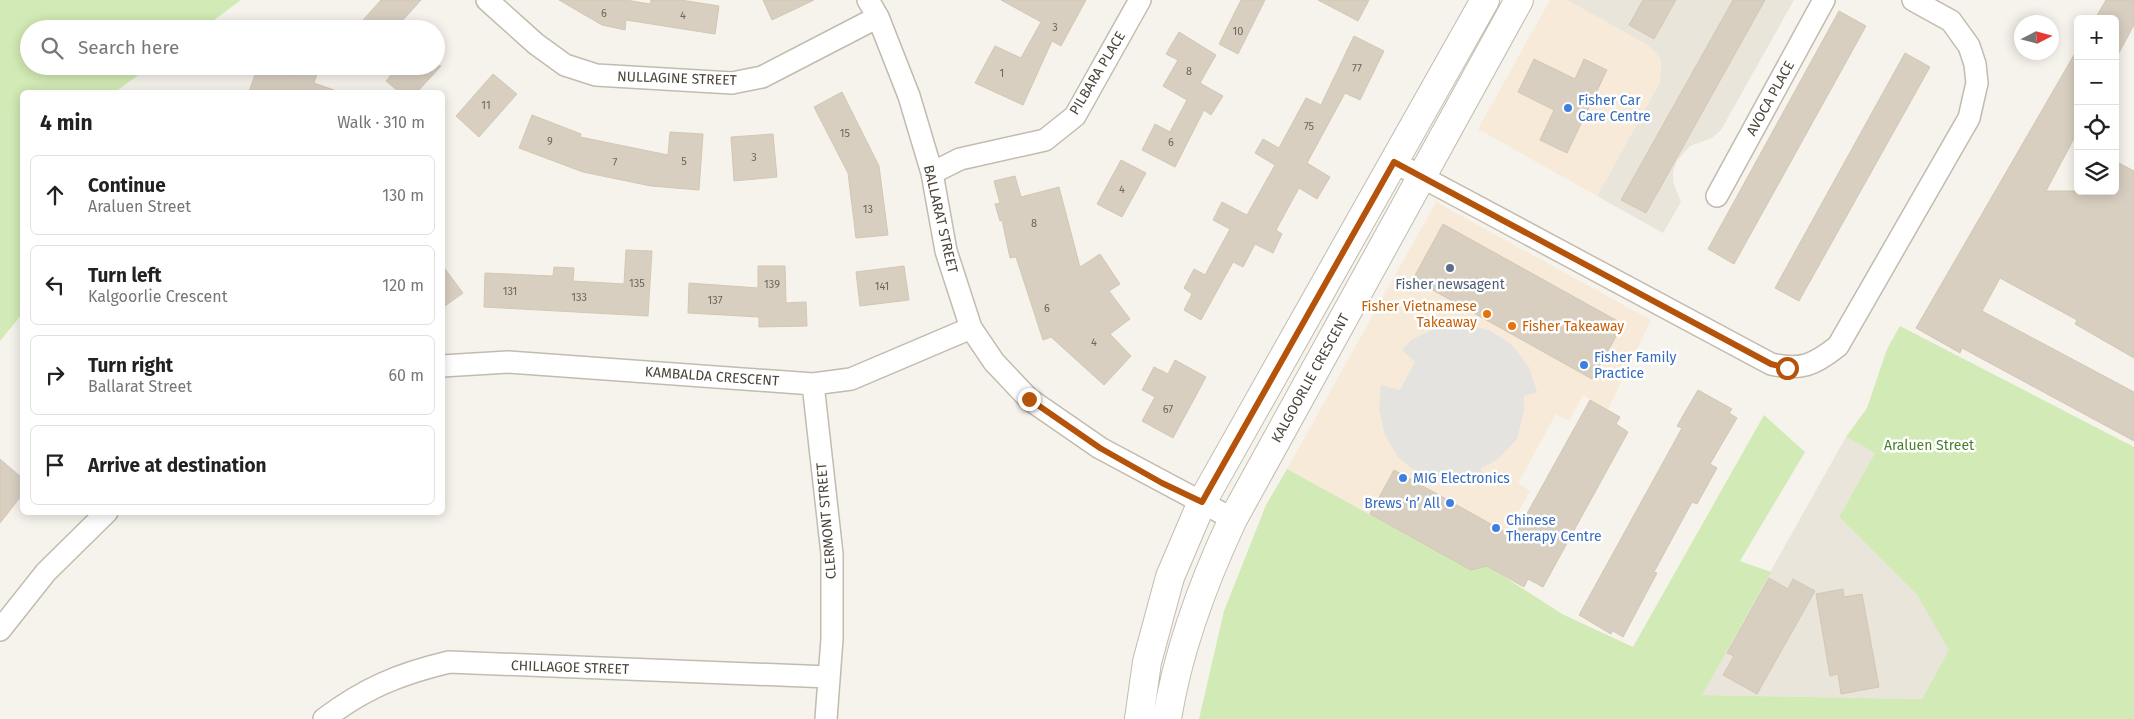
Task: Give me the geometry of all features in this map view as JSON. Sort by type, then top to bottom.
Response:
[{"type":"street","name":"NULLAGINE STREET","points":[[487,0],[536,44],[566,65],[596,76],[732,83],[762,77],[873,8]]},
{"type":"street","name":"PILBARA PLACE","points":[[932,173],[960,159],[1045,140],[1075,116],[1140,0]]},
{"type":"street","points":[[1139,719],[1147,662],[1170,577],[1202,502],[1485,0]]},
{"type":"street","name":"KALGOORLIE CRESCENT","points":[[1167,719],[1172,686],[1190,625],[1214,561],[1233,520],[1519,0]]},
{"type":"street","name":"AVOCA PLACE","points":[[1717,196],[1824,0]]},
{"type":"street","points":[[1394,162],[1771,364],[1787,368],[1801,368],[1821,359],[1838,346],[1969,118],[1977,83],[1975,64],[1969,46],[1950,22],[1913,0]]},
{"type":"street","name":"BALLARAT STREET","points":[[873,8],[909,96],[932,173],[946,251],[971,328],[994,362],[1029,399],[1100,448],[1233,520]]},
{"type":"street","name":"KAMBALDA CRESCENT","points":[[445,366],[508,362],[813,384],[851,379],[971,328]]},
{"type":"street","name":"CLERMONT STREET","points":[[813,384],[832,554],[832,639],[826,719]]},
{"type":"street","points":[[0,630],[46,572],[104,515]]},
{"type":"street","name":"CHILLAGOE STREET","points":[[324,719],[368,689],[399,675],[449,662],[829,677]]},
{"type":"shaded area","name":"Fisher Car Care Centre","points":[[1550,0],[1567,0],[1647,45],[1655,51],[1661,63],[1660,82],[1597,196],[1478,129]]},
{"type":"shaded area","points":[[1567,0],[1794,0],[1721,130],[1712,138],[1690,146],[1677,161],[1673,172],[1673,182],[1681,202],[1663,233],[1597,196],[1660,82],[1661,63],[1659,57],[1647,45]]},
{"type":"shaded area","points":[[1436,202],[1651,320],[1608,409],[1583,395],[1569,421],[1556,414],[1518,483],[1530,491],[1488,566],[1471,570],[1287,469]]},
{"type":"shaded area","points":[[1462,324],[1489,330],[1512,345],[1529,367],[1537,392],[1524,396],[1524,411],[1517,439],[1497,460],[1481,468],[1485,481],[1467,484],[1442,483],[1418,474],[1398,457],[1385,435],[1379,410],[1381,385],[1400,390],[1415,362],[1402,350],[1411,340],[1435,328]]},
{"type":"shaded area","points":[[1846,437],[1875,453],[1839,517],[1917,595],[1950,650],[1922,699],[1701,695]]},
{"type":"green space","points":[[0,0],[241,0],[214,20],[20,20],[20,75],[139,75],[118,90],[20,90],[20,316],[0,341]]},
{"type":"green space","name":"Araluen Street","points":[[1900,326],[2134,447],[2134,719],[1199,719],[1224,611],[1266,505],[1287,469],[1471,570],[1488,566],[1562,614],[1633,647],[1764,415],[1805,452],[1740,561],[1771,572],[1702,695],[1922,699],[1949,650],[1917,595],[1839,517],[1875,453],[1846,437],[1867,408],[1887,349]]},
{"type":"building","points":[[381,0],[421,0],[403,20],[363,20]]},
{"type":"building","points":[[559,0],[626,0],[650,4],[651,0],[681,0],[719,6],[715,34],[626,20],[625,30],[602,25]]},
{"type":"building","points":[[763,0],[814,0],[772,20]]},
{"type":"building","points":[[1001,0],[1086,0],[1061,46],[1052,41],[1023,105],[975,83],[995,46],[1021,58],[1041,22]]},
{"type":"building","points":[[1241,0],[1265,0],[1238,54],[1219,44]]},
{"type":"building","points":[[1318,0],[1369,0],[1358,21]]},
{"type":"building","points":[[1643,0],[1676,0],[1654,39],[1629,25]]},
{"type":"building","points":[[1733,0],[1765,0],[1646,213],[1621,200]]},
{"type":"building","points":[[2106,0],[2134,0],[2134,25],[2119,53],[2119,15],[2097,15]]},
{"type":"building","points":[[1839,11],[1866,26],[1734,264],[1708,249]]},
{"type":"building","points":[[1179,32],[1216,55],[1200,83],[1223,96],[1211,115],[1204,110],[1175,167],[1142,150],[1155,124],[1170,132],[1187,100],[1163,86],[1178,60],[1166,54]]},
{"type":"building","points":[[1354,36],[1384,51],[1360,100],[1345,93],[1307,163],[1330,177],[1317,199],[1299,188],[1276,230],[1282,234],[1273,253],[1255,244],[1243,267],[1233,262],[1201,320],[1184,310],[1192,294],[1184,288],[1194,269],[1205,275],[1230,229],[1213,220],[1222,202],[1247,215],[1275,165],[1255,153],[1263,139],[1279,148],[1306,98],[1321,105]]},
{"type":"building","points":[[1905,53],[1930,67],[1799,301],[1775,288]]},
{"type":"building","points":[[2074,55],[2074,138],[2046,191],[2074,191],[2074,195],[2119,195],[2119,163],[2134,171],[2134,358],[2075,324],[2077,320],[2000,278],[1982,311],[2134,392],[2134,441],[1962,348],[1960,353],[1916,328]]},
{"type":"building","points":[[1534,59],[1575,79],[1584,59],[1607,70],[1567,153],[1540,140],[1554,110],[1518,92]]},
{"type":"building","points":[[493,74],[517,94],[479,137],[456,116]]},
{"type":"building","points":[[255,75],[317,75],[314,83],[334,90],[250,90]]},
{"type":"building","points":[[391,75],[433,75],[419,90],[397,90],[386,81]]},
{"type":"building","points":[[842,92],[879,166],[888,235],[856,238],[848,173],[814,107]]},
{"type":"building","points":[[532,115],[581,134],[580,137],[668,155],[670,132],[703,134],[699,190],[651,186],[583,172],[519,148]]},
{"type":"building","points":[[773,134],[777,177],[734,181],[731,137]]},
{"type":"building","points":[[1121,160],[1146,173],[1122,217],[1097,204]]},
{"type":"building","points":[[1015,176],[1021,197],[1059,187],[1080,267],[1100,254],[1120,284],[1109,291],[1130,319],[1110,334],[1131,356],[1104,385],[1051,337],[1043,340],[1016,257],[1010,258],[1002,220],[1000,221],[995,204],[1000,203],[994,181]]},
{"type":"building","points":[[1443,224],[1623,324],[1592,379],[1413,279]]},
{"type":"building","points":[[626,250],[652,251],[648,316],[484,307],[485,273],[553,276],[554,267],[574,268],[573,281],[624,284]]},
{"type":"building","points":[[758,266],[785,266],[786,303],[806,302],[807,326],[759,327],[759,317],[688,313],[689,283],[758,288]]},
{"type":"building","points":[[904,266],[909,300],[860,306],[856,272]]},
{"type":"building","points":[[445,269],[463,293],[445,306]]},
{"type":"building","points":[[1175,360],[1206,377],[1173,438],[1142,421],[1155,397],[1142,390],[1154,367],[1168,374]]},
{"type":"building","points":[[1698,390],[1732,409],[1729,413],[1737,418],[1710,464],[1717,468],[1697,504],[1692,502],[1654,572],[1657,573],[1623,637],[1613,631],[1611,634],[1579,615],[1682,428],[1677,426]]},
{"type":"building","points":[[1590,400],[1620,417],[1616,424],[1628,432],[1543,587],[1528,579],[1524,587],[1487,566],[1471,570],[1370,514],[1394,470],[1514,537]]},
{"type":"building","points":[[0,459],[20,476],[20,498],[0,523]]},
{"type":"building","points":[[1769,578],[1788,589],[1793,579],[1815,591],[1757,694],[1723,675],[1734,656],[1727,653]]},
{"type":"building","points":[[1843,589],[1844,597],[1862,594],[1879,687],[1841,694],[1838,674],[1830,676],[1816,594]]},
{"type":"place","name":"Fisher Car Care Centre","points":[[1568,108]]},
{"type":"place","name":"Fisher newsagent","points":[[1450,268]]},
{"type":"place","name":"Fisher Vietnamese Takeaway","points":[[1487,314]]},
{"type":"place","name":"Fisher Takeaway","points":[[1512,326]]},
{"type":"place","name":"Fisher Family Practice","points":[[1584,365]]},
{"type":"place","name":"MIG Electronics","points":[[1403,478]]},
{"type":"place","name":"Brews ‘n’ All","points":[[1450,503]]},
{"type":"place","name":"Chinese Therapy Centre","points":[[1496,528]]},
{"type":"route","points":[[1029,399],[1100,448],[1162,483],[1202,502],[1394,162],[1771,364],[1787,368]]}]
